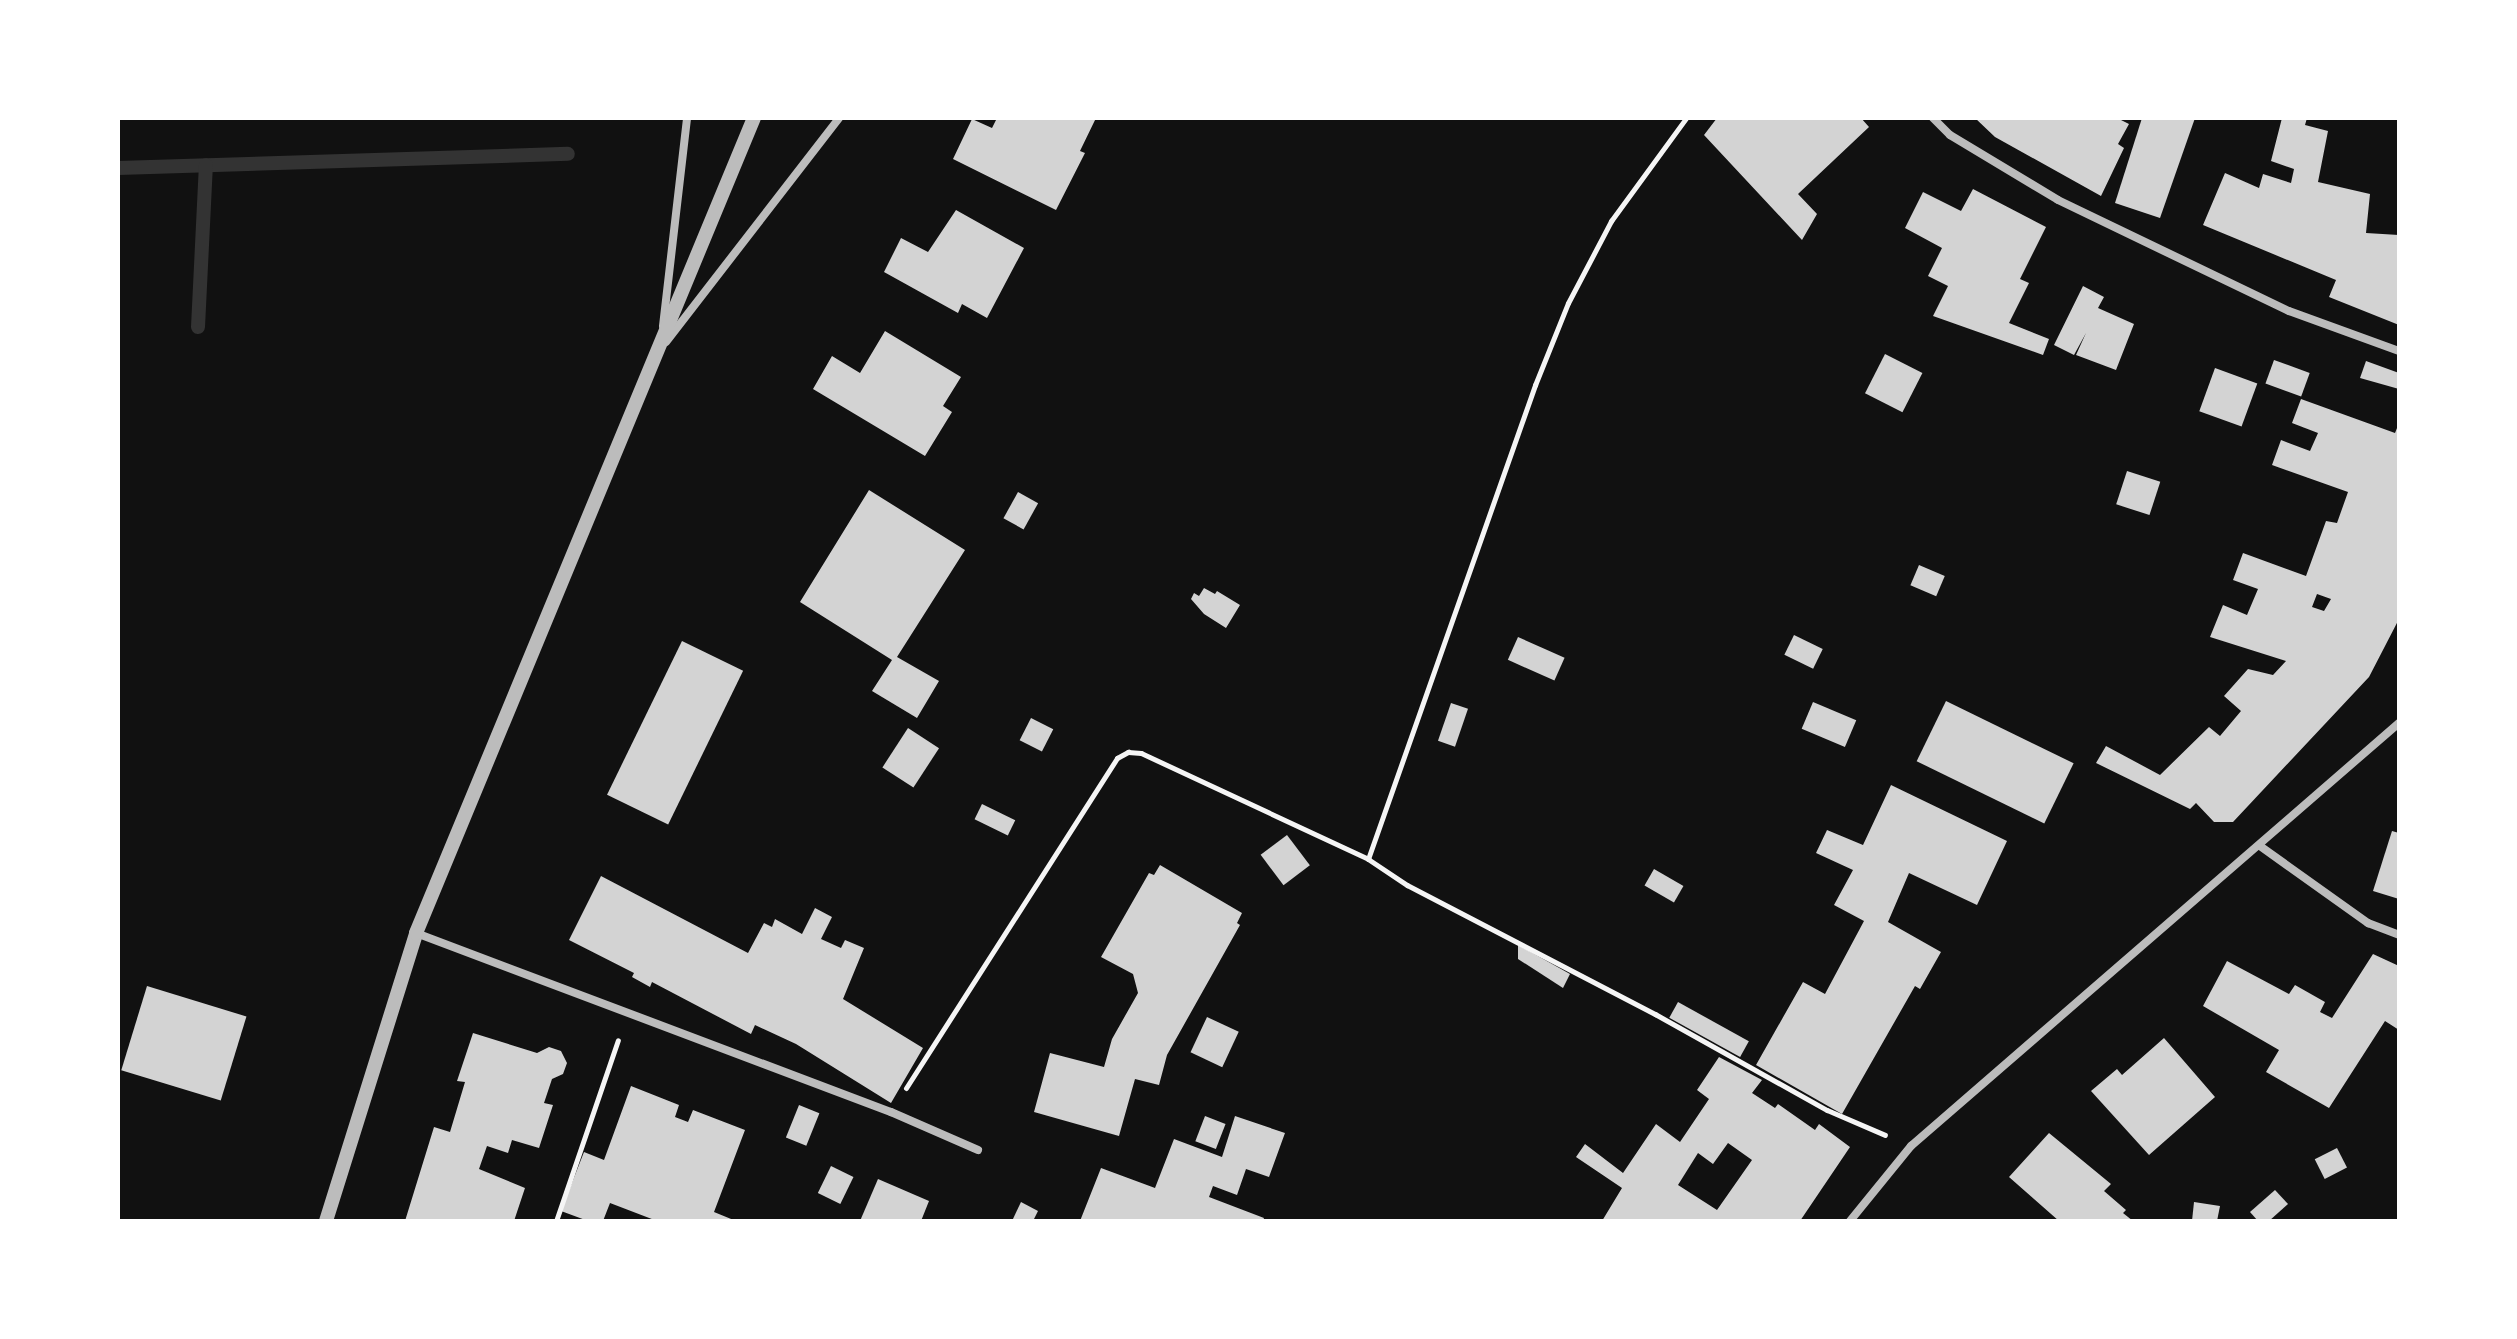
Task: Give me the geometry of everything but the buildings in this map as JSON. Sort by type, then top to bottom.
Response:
[{"type":"street","points":[[660,350],[687,118]]},
{"type":"street","points":[[326,1221],[416,933],[754,118]]},
{"type":"street","points":[[660,350],[839,118]]},
{"type":"street","points":[[1933,118],[1950,135],[2058,200],[2289,311],[2399,351]]},
{"type":"street","points":[[1850,1221],[1911,1146],[2068,1006],[2260,846],[2399,723]]},
{"type":"street","points":[[2260,846],[2368,923],[2399,935]]},
{"type":"street","points":[[416,933],[891,1112],[978,1150]]},
{"type":"path","points":[[1368,859],[1535,385],[1568,303],[1611,221],[1686,118]]},
{"type":"path","points":[[891,1112],[1117,758],[1128,752],[1141,753],[1368,859],[1407,885],[1655,1014],[1827,1110],[1911,1146]]},
{"type":"path","points":[[556,1221],[628,1013]]},
{"type":"waterway","points":[[118,168],[568,154]]},
{"type":"waterway","points":[[198,327],[206,165]]}]
